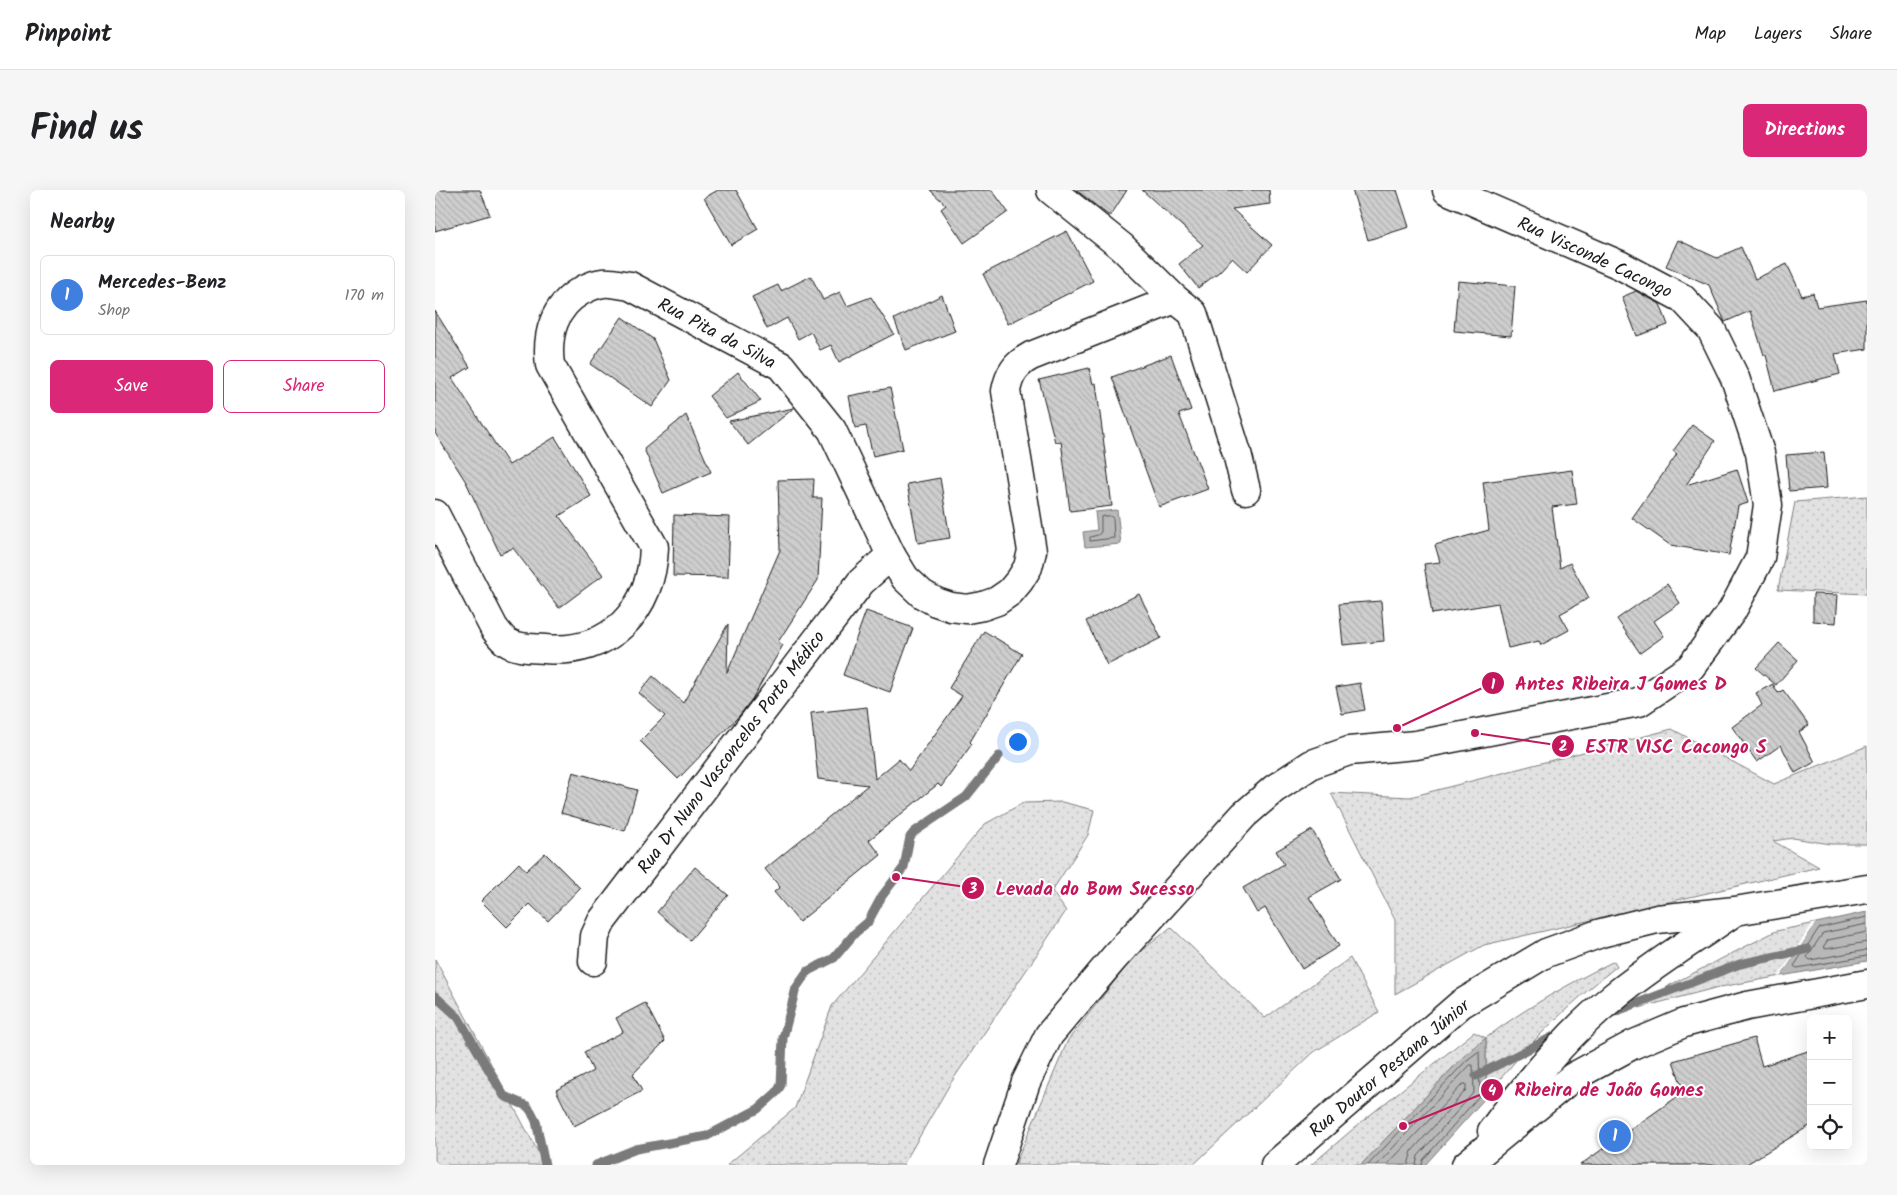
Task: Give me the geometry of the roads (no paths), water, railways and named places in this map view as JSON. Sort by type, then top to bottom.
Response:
[{"type":"main road","points":[[1051,190],[1122,248],[1175,299],[1193,313],[1237,452],[1246,490]]},
{"type":"main road","name":"Rua Visconde Cacongo","points":[[997,1165],[1026,1082],[1049,1035],[1114,958],[1244,815],[1274,789],[1312,764],[1349,751],[1416,745],[1639,702],[1689,668],[1732,611],[1760,558],[1769,505],[1760,453],[1735,378],[1711,329],[1682,298],[1620,265],[1447,190]]},
{"type":"main road","name":"Rua Pita da Silva","points":[[435,514],[494,628],[507,642],[519,646],[561,650],[578,648],[611,634],[636,610],[650,580],[654,547],[550,365],[548,348],[550,332],[556,316],[564,304],[575,294],[603,283],[630,286],[781,366],[832,430],[891,555],[905,578],[923,594],[936,602],[951,607],[967,609],[983,606],[997,601],[1010,592],[1028,567],[1032,551],[1006,391],[1007,381],[1012,372],[1020,362],[1031,356],[1175,299]]},
{"type":"main road","name":"Rua Dr Nuno Vasconcelos Porto Médico","points":[[593,961],[595,936],[602,921],[861,582],[891,555]]},
{"type":"main road","name":"Rua Doutor Pestana Júnior","points":[[1275,1165],[1461,1004],[1546,953],[1601,932],[1657,919],[1735,911],[1867,889]]},
{"type":"main road","name":"Rua Doutor Pestana Júnior","points":[[1467,1164],[1515,1100],[1569,1037],[1612,998],[1735,911]]},
{"type":"main road","points":[[1467,1164],[1573,1077],[1632,1045],[1684,1023],[1747,1006],[1867,984]]},
{"type":"water","points":[[1117,510],[1121,544],[1085,547],[1083,532],[1097,530],[1095,512]]},
{"type":"water","points":[[1867,912],[1867,961],[1781,976],[1816,923]]},
{"type":"water","points":[[1486,1038],[1486,1097],[1425,1165],[1361,1165],[1464,1056]]},
{"type":"waterway","points":[[596,1165],[636,1149],[707,1136],[758,1109],[777,1092],[781,1085],[783,1038],[796,988],[808,971],[834,958],[855,933],[868,922],[882,896],[904,867],[910,837],[914,832],[966,797],[999,756]]},
{"type":"waterway","points":[[1609,1014],[1740,964],[1808,949]]},
{"type":"waterway","points":[[435,996],[458,1017],[504,1096],[527,1106],[531,1111],[536,1121],[545,1165]]},
{"type":"waterway","points":[[1476,1076],[1558,1034]]},
{"type":"place","name":"Antes Ribeira J Gomes D","points":[[1397,728]]},
{"type":"place","name":"ESTR VISC Cacongo S","points":[[1475,733]]},
{"type":"place","name":"Levada do Bom Sucesso","points":[[896,877]]},
{"type":"place","name":"Ribeira de João Gomes","points":[[1403,1126]]},
{"type":"place","name":"Mercedes-Benz","points":[[1615,1136]]}]
